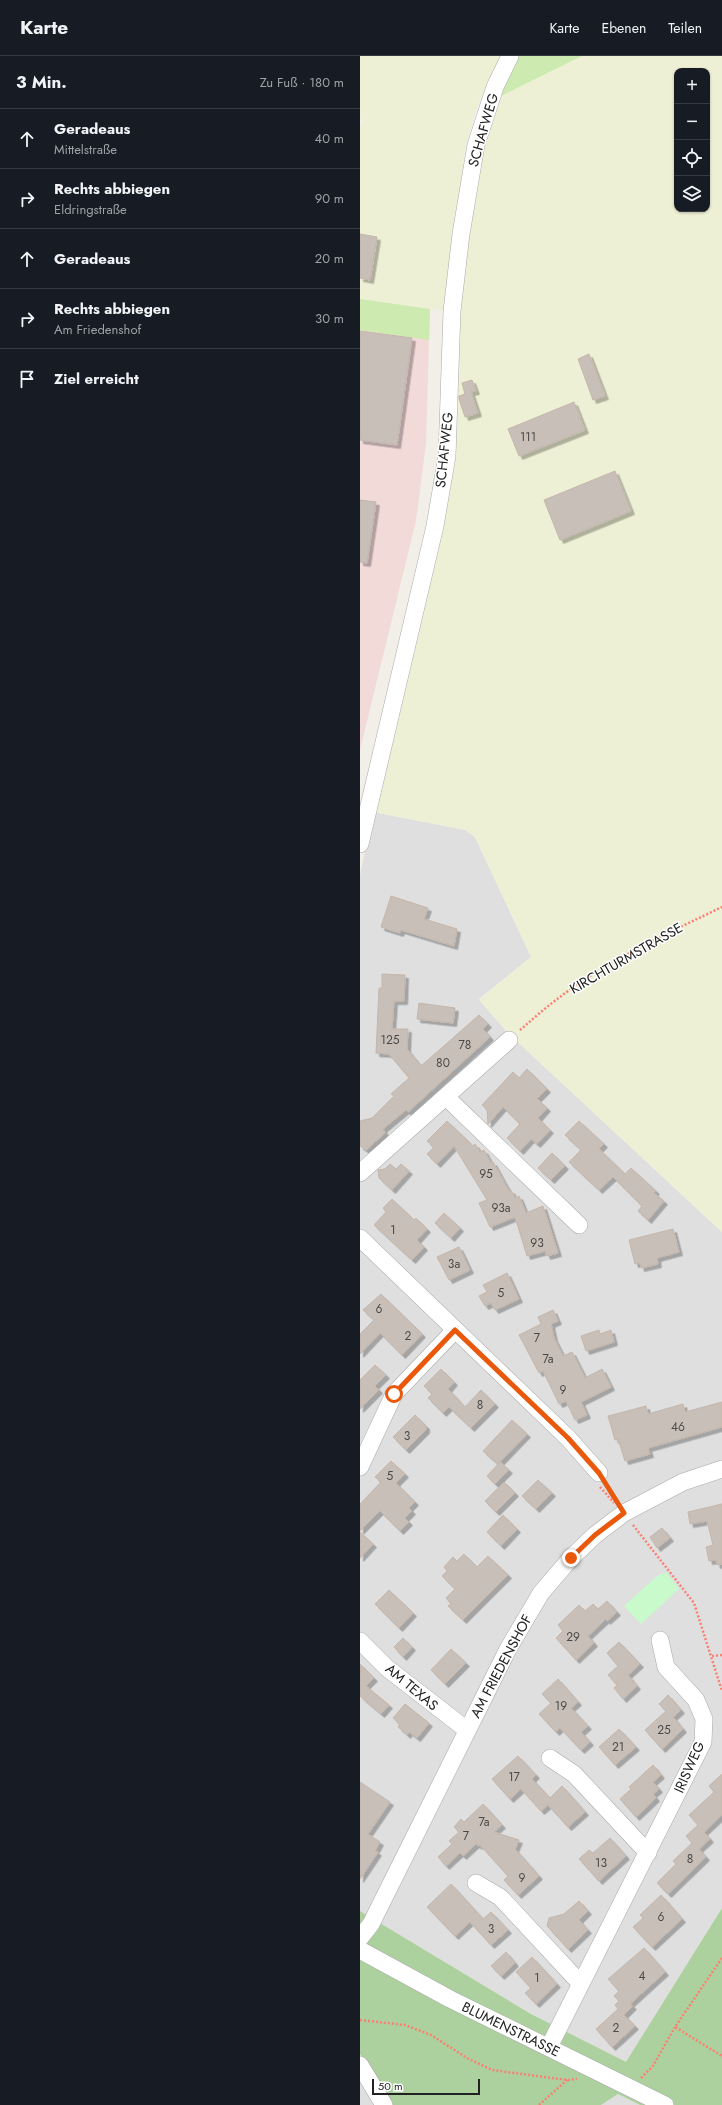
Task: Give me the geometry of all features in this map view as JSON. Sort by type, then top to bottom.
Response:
[{"type":"street","name":"SCHAFWEG","points":[[360,844],[434,526],[445,463],[452,311],[460,234],[476,145],[496,86],[510,56]]},
{"type":"street","points":[[360,1173],[509,1040]]},
{"type":"street","points":[[446,1097],[579,1225]]},
{"type":"street","points":[[360,1238],[568,1438],[599,1473]]},
{"type":"street","points":[[360,1467],[394,1394],[455,1330]]},
{"type":"street","name":"AM FRIEDENSHOF","points":[[360,1938],[375,1917],[508,1649],[541,1593],[571,1558],[595,1535],[624,1513],[683,1482],[722,1469]]},
{"type":"street","name":"AM TEXAS","points":[[360,1640],[387,1668],[467,1730]]},
{"type":"street","name":"IRISWEG","points":[[549,2048],[580,1983],[648,1853],[703,1742],[704,1719],[696,1700],[666,1667],[660,1640]]},
{"type":"street","points":[[550,1758],[574,1774],[648,1853]]},
{"type":"street","points":[[476,1883],[500,1897],[580,1983]]},
{"type":"street","name":"BLUMENSTRASSE","points":[[360,1950],[450,1999],[664,2105]]},
{"type":"street","points":[[360,2065],[384,2105]]},
{"type":"path","name":"KIRCHTURMSTRASSE","points":[[509,1040],[560,996],[601,970],[679,927],[722,907]]},
{"type":"path","points":[[599,1473],[624,1513]]},
{"type":"path","points":[[599,1473],[598,1485],[624,1513],[694,1603],[722,1691]]},
{"type":"path","points":[[712,1656],[722,1655]]},
{"type":"path","points":[[630,2088],[653,2066],[675,2027],[722,1958]]},
{"type":"path","points":[[360,2020],[405,2024],[431,2036],[467,2058],[492,2070],[567,2080],[585,2078],[598,2072]]},
{"type":"path","points":[[675,2027],[722,2056]]},
{"type":"path","points":[[539,2105],[567,2080]]},
{"type":"shaded area","points":[[360,299],[430,309],[426,443],[416,521],[360,750]]},
{"type":"shaded area","points":[[373,812],[466,830],[475,837],[531,957],[479,999],[507,1032],[722,1232],[722,1908],[626,2063],[531,2014],[360,1911],[360,875]]},
{"type":"shaded area","points":[[360,2054],[392,2105],[360,2105]]},
{"type":"shaded area","points":[[618,2094],[640,2105],[601,2105]]},
{"type":"green space","points":[[360,56],[503,56],[476,109],[465,147],[445,311],[360,299],[360,127],[363,121],[360,118]]},
{"type":"green space","points":[[515,56],[582,56],[497,98]]},
{"type":"green space","points":[[582,56],[722,56],[722,1232],[507,1032],[479,1000],[531,957],[475,837],[465,830],[373,812],[432,565],[457,311],[475,176],[497,98]]},
{"type":"green space","points":[[360,299],[430,309],[429,340],[360,330]]},
{"type":"green space","points":[[666,1572],[679,1589],[641,1624],[624,1606],[656,1577]]},
{"type":"green space","points":[[722,1908],[722,2105],[640,2105],[618,2094],[601,2105],[391,2105],[360,2054],[360,1911],[531,2014],[626,2062]]},
{"type":"building","points":[[360,234],[377,237],[370,280],[360,278]]},
{"type":"building","points":[[360,331],[412,338],[397,445],[360,440]]},
{"type":"building","points":[[589,354],[605,396],[593,400],[578,359]]},
{"type":"building","points":[[472,380],[476,391],[471,392],[478,413],[465,417],[459,396],[465,394],[462,383]]},
{"type":"building","points":[[574,402],[585,430],[519,456],[508,429]]},
{"type":"building","points":[[615,471],[631,511],[560,540],[544,500]]},
{"type":"building","points":[[360,500],[376,502],[367,563],[360,562]]},
{"type":"building","points":[[391,896],[428,908],[424,919],[457,929],[454,946],[401,930],[400,933],[381,927]]},
{"type":"building","points":[[382,974],[405,975],[404,1001],[394,1001],[392,1029],[408,1029],[407,1049],[421,1066],[479,1015],[488,1024],[483,1029],[490,1037],[408,1112],[406,1110],[383,1129],[385,1133],[366,1150],[360,1146],[360,1121],[372,1118],[394,1096],[391,1094],[409,1078],[389,1054],[376,1053],[379,988],[382,988]]},
{"type":"building","points":[[419,1003],[455,1008],[453,1023],[417,1019]]},
{"type":"building","points":[[527,1069],[547,1089],[537,1099],[547,1108],[538,1118],[550,1130],[537,1144],[531,1139],[520,1151],[507,1138],[520,1124],[503,1107],[488,1124],[487,1110],[482,1105],[513,1072],[519,1078]]},
{"type":"building","points":[[447,1121],[473,1146],[475,1144],[480,1152],[484,1150],[491,1163],[493,1162],[509,1191],[511,1190],[515,1198],[519,1196],[526,1213],[543,1206],[558,1253],[547,1256],[545,1251],[527,1256],[515,1217],[490,1227],[479,1203],[487,1200],[454,1146],[437,1164],[427,1154],[434,1147],[427,1141]]},
{"type":"building","points":[[579,1121],[604,1144],[599,1149],[625,1174],[631,1168],[656,1191],[654,1193],[664,1201],[648,1220],[638,1211],[642,1206],[613,1177],[599,1190],[569,1162],[581,1150],[565,1135]]},
{"type":"building","points":[[552,1153],[565,1166],[551,1180],[538,1168]]},
{"type":"building","points":[[390,1164],[396,1169],[401,1164],[409,1171],[392,1190],[379,1178],[378,1170],[385,1169]]},
{"type":"building","points":[[392,1199],[414,1220],[416,1218],[427,1229],[417,1240],[424,1247],[412,1260],[374,1225],[386,1212],[383,1208]]},
{"type":"building","points":[[444,1213],[460,1228],[451,1238],[435,1223]]},
{"type":"building","points":[[673,1229],[679,1252],[657,1258],[658,1264],[641,1268],[640,1263],[635,1264],[629,1240]]},
{"type":"building","points":[[459,1247],[470,1270],[449,1280],[437,1257]]},
{"type":"building","points":[[507,1273],[519,1299],[495,1310],[491,1303],[485,1306],[479,1296],[487,1292],[483,1285]]},
{"type":"building","points":[[381,1294],[422,1334],[402,1355],[380,1333],[360,1354],[360,1334],[374,1320],[363,1310]]},
{"type":"building","points":[[553,1310],[558,1321],[551,1324],[554,1338],[563,1356],[572,1352],[585,1378],[602,1369],[611,1387],[581,1402],[587,1415],[575,1420],[566,1401],[559,1404],[543,1371],[539,1373],[519,1335],[541,1324],[538,1317]]},
{"type":"building","points":[[599,1330],[600,1334],[611,1330],[614,1342],[586,1351],[581,1336]]},
{"type":"building","points":[[375,1365],[386,1375],[375,1386],[379,1390],[360,1409],[360,1380]]},
{"type":"building","points":[[441,1369],[454,1382],[448,1389],[465,1407],[481,1390],[495,1404],[471,1428],[449,1407],[443,1413],[428,1398],[432,1394],[424,1386]]},
{"type":"building","points":[[722,1402],[722,1427],[648,1448],[650,1454],[625,1461],[618,1439],[615,1440],[608,1416],[646,1406],[648,1414],[683,1404],[685,1412]]},
{"type":"building","points":[[415,1415],[426,1426],[426,1430],[406,1450],[393,1437]]},
{"type":"building","points":[[512,1420],[527,1434],[498,1464],[483,1451]]},
{"type":"building","points":[[391,1461],[405,1474],[396,1483],[415,1502],[409,1508],[412,1511],[405,1518],[409,1522],[400,1531],[380,1511],[360,1531],[360,1504],[381,1482],[375,1477]]},
{"type":"building","points":[[500,1462],[509,1470],[495,1484],[487,1476]]},
{"type":"building","points":[[538,1480],[552,1493],[536,1509],[522,1496]]},
{"type":"building","points":[[504,1482],[515,1493],[496,1512],[485,1501]]},
{"type":"building","points":[[722,1504],[722,1564],[717,1565],[716,1560],[709,1561],[706,1547],[713,1545],[707,1521],[690,1524],[688,1512]]},
{"type":"building","points":[[503,1515],[517,1529],[501,1546],[487,1532]]},
{"type":"building","points":[[662,1528],[670,1538],[657,1548],[650,1537]]},
{"type":"building","points":[[360,1532],[373,1544],[360,1558]]},
{"type":"building","points":[[464,1554],[477,1567],[488,1556],[508,1575],[463,1620],[448,1606],[451,1604],[446,1598],[455,1589],[442,1576],[447,1571],[444,1567],[453,1557],[457,1561]]},
{"type":"building","points":[[389,1590],[413,1613],[399,1628],[375,1604]]},
{"type":"building","points":[[607,1601],[617,1612],[607,1621],[606,1619],[588,1636],[594,1643],[576,1660],[556,1638],[563,1631],[558,1625],[579,1605],[585,1611],[593,1604],[598,1609]]},
{"type":"building","points":[[403,1638],[412,1647],[403,1657],[394,1647]]},
{"type":"building","points":[[619,1642],[640,1664],[628,1675],[637,1686],[623,1699],[614,1688],[617,1685],[608,1675],[618,1666],[607,1653]]},
{"type":"building","points":[[451,1649],[466,1663],[445,1684],[431,1670]]},
{"type":"building","points":[[360,1664],[374,1678],[366,1686],[389,1705],[381,1714],[360,1696]]},
{"type":"building","points":[[558,1679],[578,1702],[571,1708],[588,1726],[581,1732],[590,1742],[581,1750],[560,1728],[556,1732],[539,1714],[551,1703],[542,1694]]},
{"type":"building","points":[[668,1695],[681,1710],[673,1717],[683,1729],[662,1749],[645,1730],[666,1711],[659,1704]]},
{"type":"building","points":[[405,1704],[429,1723],[417,1738],[409,1732],[407,1735],[398,1727],[400,1724],[393,1718]]},
{"type":"building","points":[[619,1729],[636,1747],[615,1765],[599,1747]]},
{"type":"building","points":[[518,1756],[536,1775],[532,1779],[550,1798],[562,1786],[585,1812],[568,1827],[548,1805],[541,1811],[521,1789],[510,1799],[492,1779]]},
{"type":"building","points":[[653,1765],[661,1775],[653,1782],[659,1789],[653,1794],[656,1798],[636,1817],[620,1799],[631,1789],[629,1787]]},
{"type":"building","points":[[722,1774],[722,1815],[704,1832],[710,1839],[699,1849],[706,1857],[668,1894],[657,1883],[676,1864],[673,1861],[692,1843],[686,1836],[698,1825],[689,1815],[714,1792],[709,1786]]},
{"type":"building","points":[[360,1782],[390,1802],[368,1834],[380,1842],[375,1851],[378,1852],[360,1879]]},
{"type":"building","points":[[483,1804],[502,1825],[494,1832],[519,1840],[515,1849],[539,1876],[518,1895],[504,1880],[508,1876],[480,1845],[479,1846],[476,1844],[463,1856],[460,1853],[446,1866],[438,1857],[452,1844],[449,1841],[459,1832],[454,1827],[461,1819],[464,1822]]},
{"type":"building","points":[[610,1838],[626,1856],[599,1881],[579,1859],[589,1850],[593,1853]]},
{"type":"building","points":[[451,1884],[483,1919],[491,1912],[508,1930],[491,1945],[470,1922],[455,1936],[427,1907]]},
{"type":"building","points":[[661,1895],[682,1919],[652,1947],[633,1927],[643,1918],[640,1915]]},
{"type":"building","points":[[579,1901],[588,1911],[579,1920],[588,1930],[568,1949],[547,1926],[549,1918],[564,1914]]},
{"type":"building","points":[[644,1948],[665,1972],[630,2004],[633,2006],[624,2015],[635,2026],[612,2047],[596,2029],[618,2009],[615,2005],[619,2001],[614,1996],[619,1991],[608,1979]]},
{"type":"building","points":[[506,1952],[515,1963],[501,1976],[491,1966]]},
{"type":"building","points":[[532,1957],[557,1984],[536,2004],[525,1993],[531,1988],[516,1972]]},
{"type":"route","points":[[394,1394],[455,1330],[568,1438],[599,1473],[624,1513],[595,1535],[571,1558]]}]
